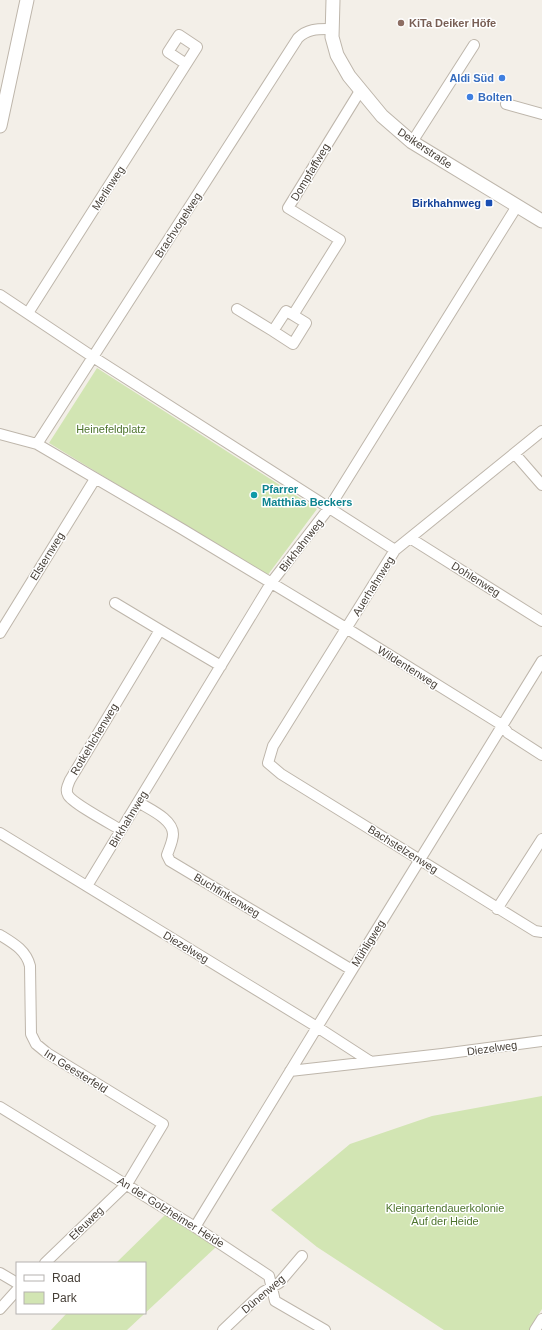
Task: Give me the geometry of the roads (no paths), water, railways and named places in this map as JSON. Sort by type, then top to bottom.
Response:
[{"type":"street","points":[[0,126],[27,0]]},
{"type":"street","name":"Deikerstraße","points":[[333,0],[332,29],[334,45],[342,65],[360,91],[382,116],[412,142],[542,221]]},
{"type":"street","name":"Brachvogelweg","points":[[37,444],[298,38],[303,33],[312,29],[332,29]]},
{"type":"street","points":[[412,142],[474,45]]},
{"type":"street","name":"Merlinweg","points":[[28,313],[186,64]]},
{"type":"street","name":"Dompfaffweg","points":[[293,315],[340,240],[288,208],[360,91]]},
{"type":"street","points":[[506,104],[542,114]]},
{"type":"street","name":"Birkhahnweg","points":[[87,886],[271,583],[329,508],[517,206]]},
{"type":"street","points":[[0,295],[395,550]]},
{"type":"street","points":[[237,309],[294,344],[306,323],[286,311],[273,331]]},
{"type":"street","name":"Auerhahnweg","points":[[268,763],[273,746],[395,550],[542,431]]},
{"type":"street","points":[[0,434],[37,444],[271,583]]},
{"type":"street","points":[[515,454],[542,485]]},
{"type":"street","name":"Elsternweg","points":[[0,633],[95,479]]},
{"type":"street","name":"Dohlenweg","points":[[410,538],[542,621]]},
{"type":"street","name":"Wildentenweg","points":[[271,583],[346,628],[502,726],[508,733],[542,755]]},
{"type":"street","points":[[114,603],[221,666]]},
{"type":"street","name":"Rotkehlchenweg","points":[[121,830],[74,802],[68,795],[67,788],[70,780],[160,630]]},
{"type":"street","name":"Mühligweg","points":[[196,1227],[542,661]]},
{"type":"street","name":"Bachstelzenweg","points":[[268,763],[281,774],[497,908],[540,932]]},
{"type":"street","name":"Buchfinkenweg","points":[[138,802],[169,822],[173,829],[173,836],[167,855],[170,861],[352,970]]},
{"type":"street","name":"Diezelweg","points":[[0,833],[317,1027],[371,1062]]},
{"type":"street","points":[[497,908],[542,838]]},
{"type":"street","name":"Im Geesterfeld","points":[[0,935],[16,945],[28,959],[30,966],[30,1027],[31,1034],[36,1044],[47,1053],[163,1124],[127,1184]]},
{"type":"street","name":"Diezelweg","points":[[290,1071],[542,1041]]},
{"type":"street","name":"An der Golzheimer Heide","points":[[0,1106],[196,1227],[269,1276],[275,1301],[325,1330]]},
{"type":"street","name":"Efeuweg","points":[[46,1262],[127,1184]]},
{"type":"street","name":"Dünenweg","points":[[223,1330],[264,1292],[279,1283],[302,1256]]},
{"type":"street","points":[[0,1273],[16,1282]]},
{"type":"street","points":[[0,1309],[16,1291]]},
{"type":"street","points":[[535,1330],[542,1319]]},
{"type":"place","name":"KiTa Deiker Höfe","points":[[401,23]]},
{"type":"place","name":"Aldi Süd","points":[[502,78]]},
{"type":"place","name":"Bolten","points":[[470,97]]},
{"type":"place","name":"Birkhahnweg","points":[[489,203]]},
{"type":"place","name":"Pfarrer Matthias Beckers","points":[[254,495]]},
{"type":"park label","name":"Heinefeldplatz","points":[[111,429]]},
{"type":"park label","name":"Kleingartendauerkolonie Auf der Heide","points":[[445,1214]]}]
